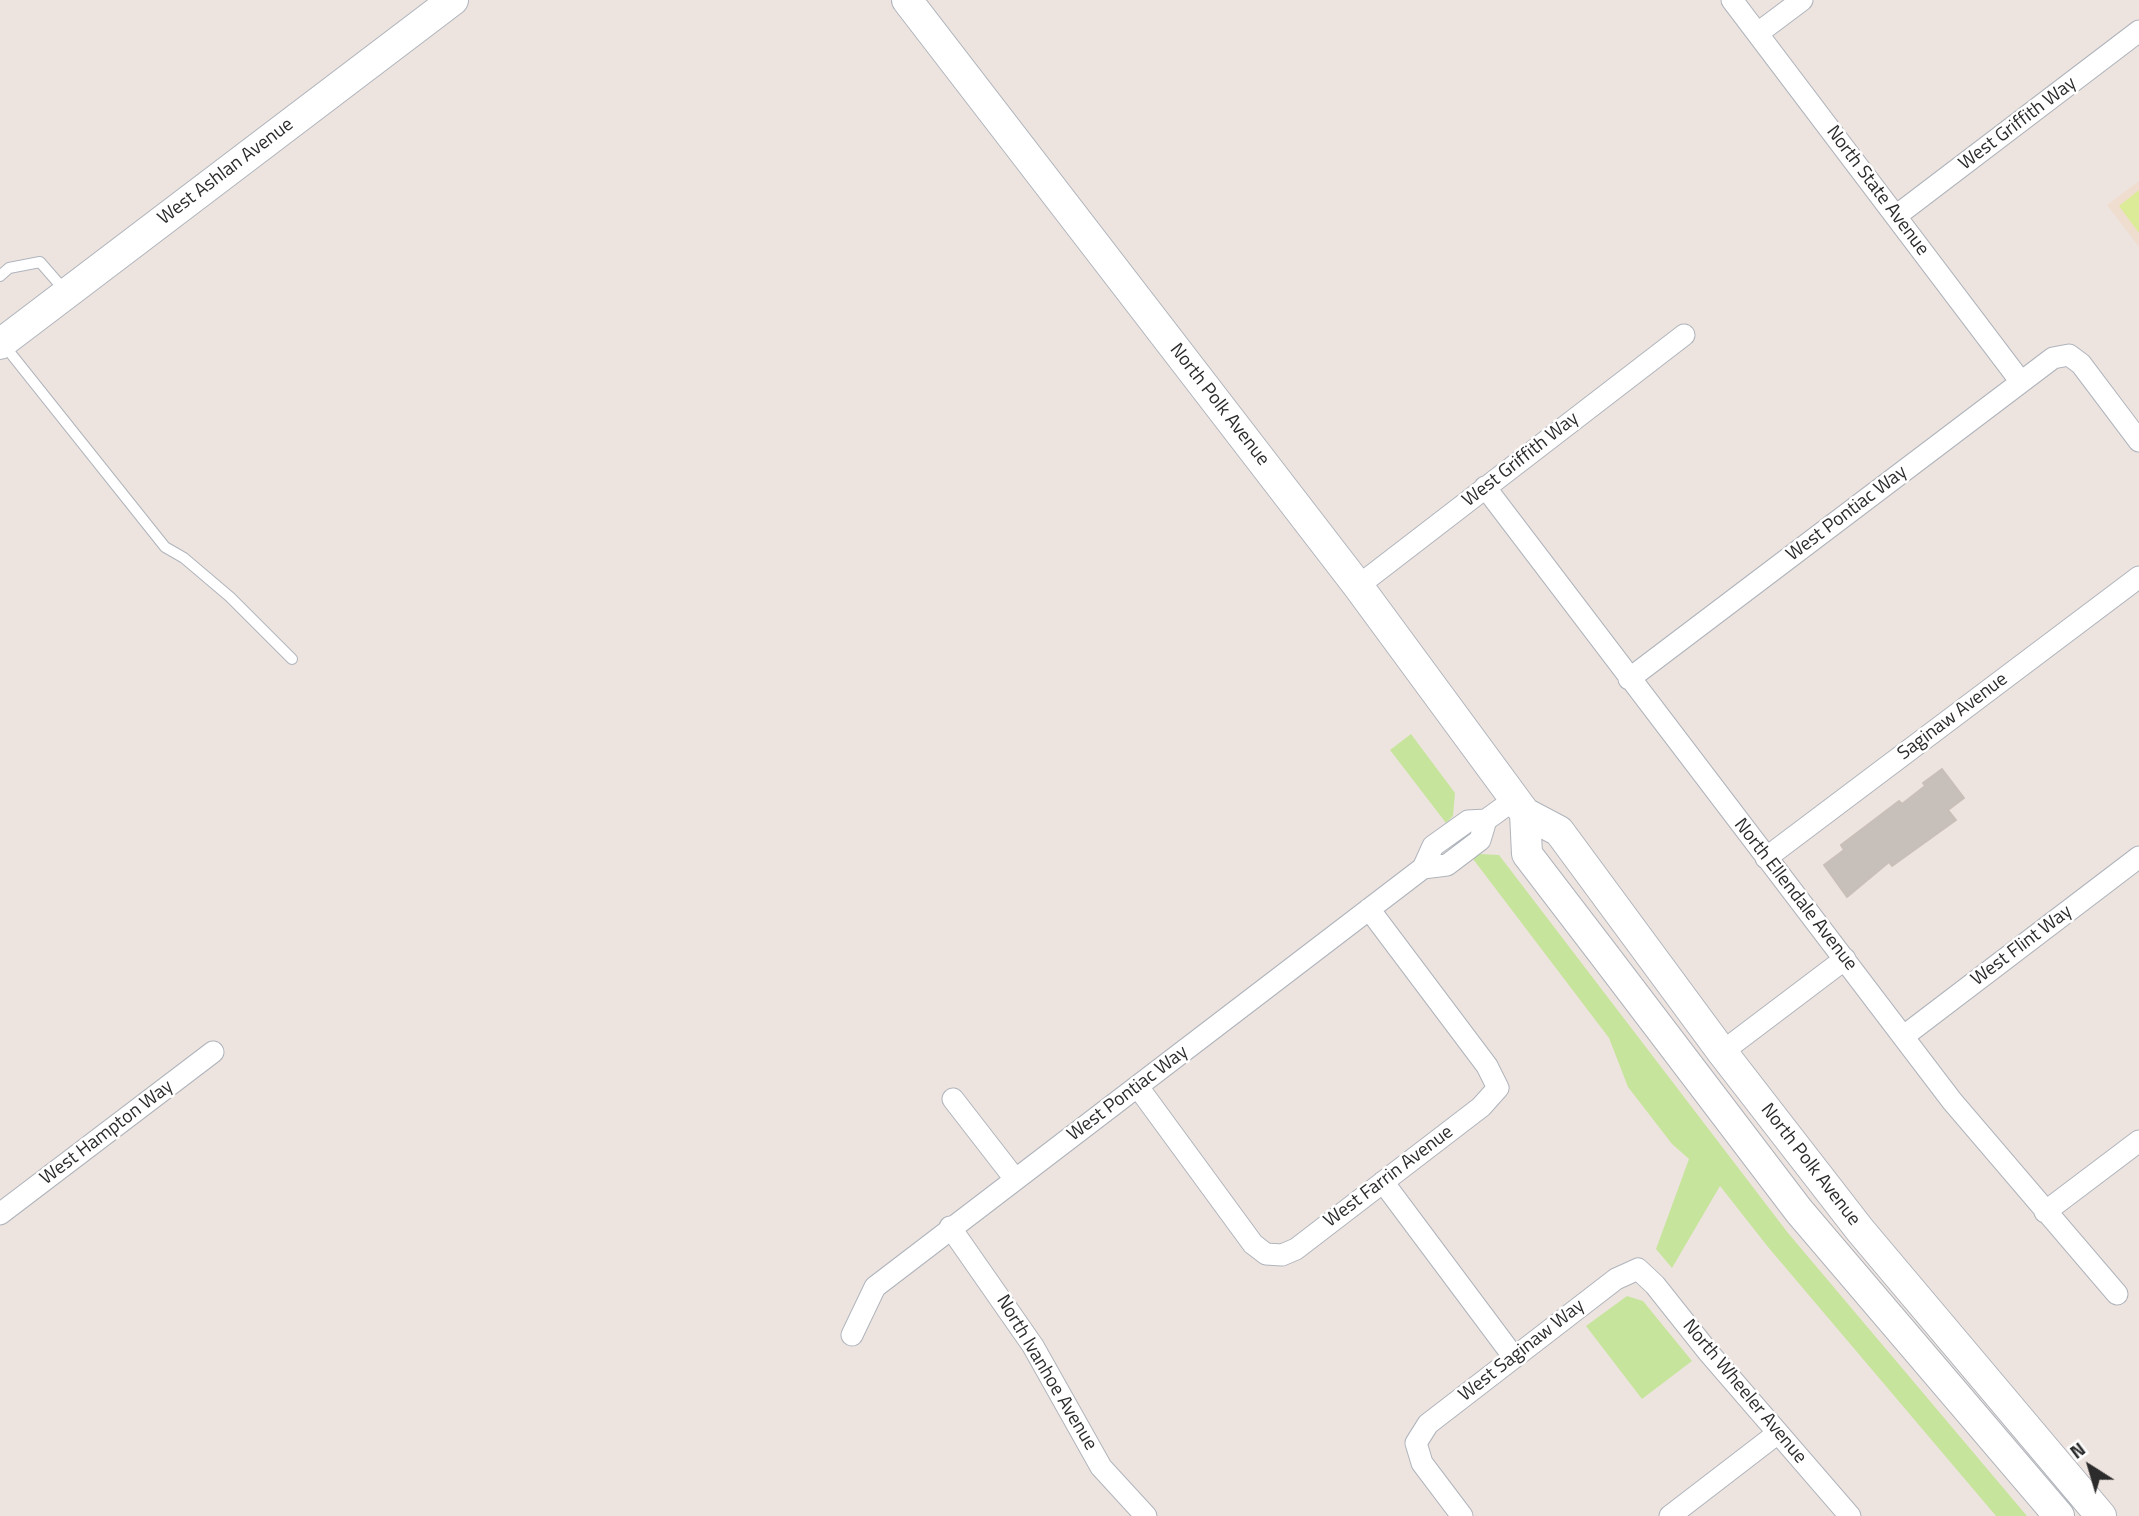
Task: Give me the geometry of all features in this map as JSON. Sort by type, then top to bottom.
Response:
[{"type":"main road","name":"West Ashlan Avenue","points":[[1,342],[453,0]]},
{"type":"main road","name":"North Polk Avenue","points":[[907,0],[1358,586],[1520,806],[1559,831],[1723,1052],[1860,1230],[2101,1516]]},
{"type":"main road","name":"North Polk Avenue","points":[[1520,806],[1527,854],[1813,1228],[2059,1516]]},
{"type":"street","name":"North State Avenue","points":[[1732,0],[2021,382]]},
{"type":"street","points":[[1758,33],[1802,0]]},
{"type":"street","name":"West Griffith Way","points":[[1896,216],[2139,32]]},
{"type":"street","name":"West Griffith Way","points":[[1358,586],[1684,334]]},
{"type":"street","name":"West Pontiac Way","points":[[1629,679],[2053,358],[2068,355],[2081,364],[2139,441]]},
{"type":"street","name":"North Ellendale Avenue","points":[[1485,487],[1952,1101],[2117,1294]]},
{"type":"street","name":"Saginaw Avenue","points":[[1766,858],[2139,577]]},
{"type":"street","name":"West Pontiac Way","points":[[852,1335],[875,1287],[950,1227],[1138,1087],[1423,868],[1433,846],[1468,821],[1486,820],[1520,806]]},
{"type":"street","name":"West Flint Way","points":[[1904,1035],[2139,857]]},
{"type":"street","name":"West Farrin Avenue","points":[[1138,1087],[1253,1244],[1266,1254],[1274,1255],[1282,1255],[1296,1249],[1481,1107],[1498,1088],[1487,1066],[1369,909]]},
{"type":"street","points":[[1723,1052],[1845,959]]},
{"type":"street","name":"West Hampton Way","points":[[1,1212],[213,1052]]},
{"type":"street","points":[[953,1099],[1015,1179]]},
{"type":"street","points":[[2045,1212],[2139,1141]]},
{"type":"street","points":[[1383,1182],[1513,1356]]},
{"type":"street","name":"North lvanhoe Avenue","points":[[950,1227],[1033,1346],[1101,1467],[1146,1516]]},
{"type":"street","name":"West Saginaw Way","points":[[1462,1516],[1422,1463],[1416,1443],[1428,1424],[1616,1279],[1638,1269]]},
{"type":"street","name":"North Wheeler Avenue","points":[[1638,1269],[1655,1284],[1850,1516]]},
{"type":"street","points":[[1670,1516],[1778,1433]]},
{"type":"lane","points":[[0,276],[9,268],[40,262],[67,293]]},
{"type":"lane","points":[[1,342],[165,547],[184,558],[230,597],[292,659]]},
{"type":"shaded area","points":[[2139,181],[2139,247],[2107,205]]},
{"type":"green space","points":[[2139,190],[2139,233],[2119,206]]},
{"type":"green space","points":[[1411,734],[1455,793],[1453,816],[1446,823],[1390,750]]},
{"type":"green space","points":[[1479,854],[1499,855],[1788,1233],[2027,1516],[1996,1516],[1768,1247],[1720,1186],[1672,1268],[1656,1249],[1689,1159],[1672,1144],[1628,1087],[1609,1038],[1473,859]]},
{"type":"green space","points":[[1627,1296],[1643,1301],[1692,1361],[1642,1399],[1586,1326]]},
{"type":"building","points":[[1942,769],[1964,798],[1948,810],[1956,820],[1892,866],[1889,862],[1847,897],[1824,865],[1844,850],[1841,845],[1899,801],[1902,804]]}]
